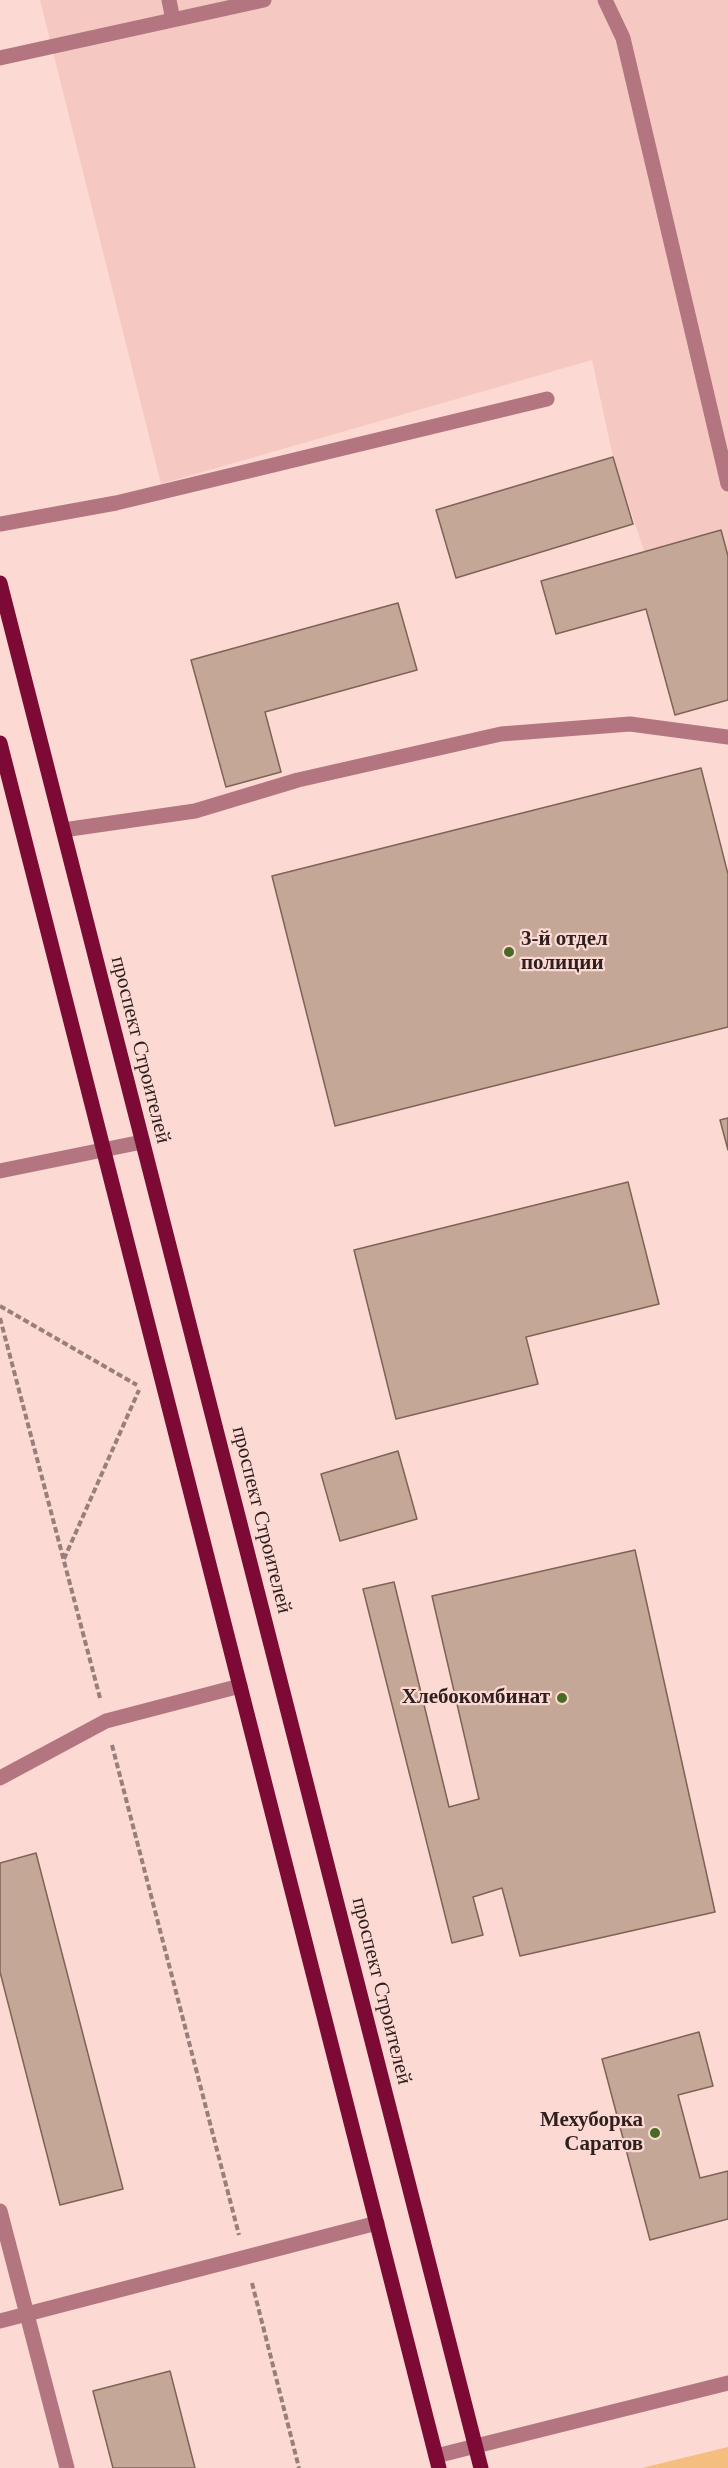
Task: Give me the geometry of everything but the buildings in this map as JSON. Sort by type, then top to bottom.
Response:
[{"type":"main road","name":"проспект Строителей","points":[[0,583],[481,2468]]},
{"type":"main road","points":[[0,743],[4,772],[104,1151],[438,2462]]},
{"type":"street","points":[[169,0],[173,20]]},
{"type":"street","points":[[0,58],[264,0]]},
{"type":"street","points":[[605,0],[623,38],[728,484]]},
{"type":"street","points":[[0,524],[116,503],[548,399]]},
{"type":"street","points":[[63,830],[195,811],[298,780],[501,734],[630,724],[728,737]]},
{"type":"street","points":[[0,1171],[142,1143]]},
{"type":"street","points":[[0,1778],[106,1721],[240,1686]]},
{"type":"street","points":[[0,2211],[67,2468]]},
{"type":"street","points":[[0,2321],[377,2223]]},
{"type":"street","points":[[438,2462],[476,2446],[728,2383]]},
{"type":"path","points":[[0,1306],[140,1386],[64,1559]]},
{"type":"path","points":[[0,1318],[299,2468]]},
{"type":"shaded area","points":[[40,0],[728,0],[728,556],[721,530],[644,551],[613,457],[592,360],[161,484]]},
{"type":"shaded area","points":[[728,2447],[728,2468],[642,2468]]},
{"type":"place","name":"3-й отдел полиции","points":[[509,952]]},
{"type":"place","name":"Хлебокомбинат","points":[[562,1698]]},
{"type":"place","name":"Мехуборка Саратов","points":[[655,2133]]}]
